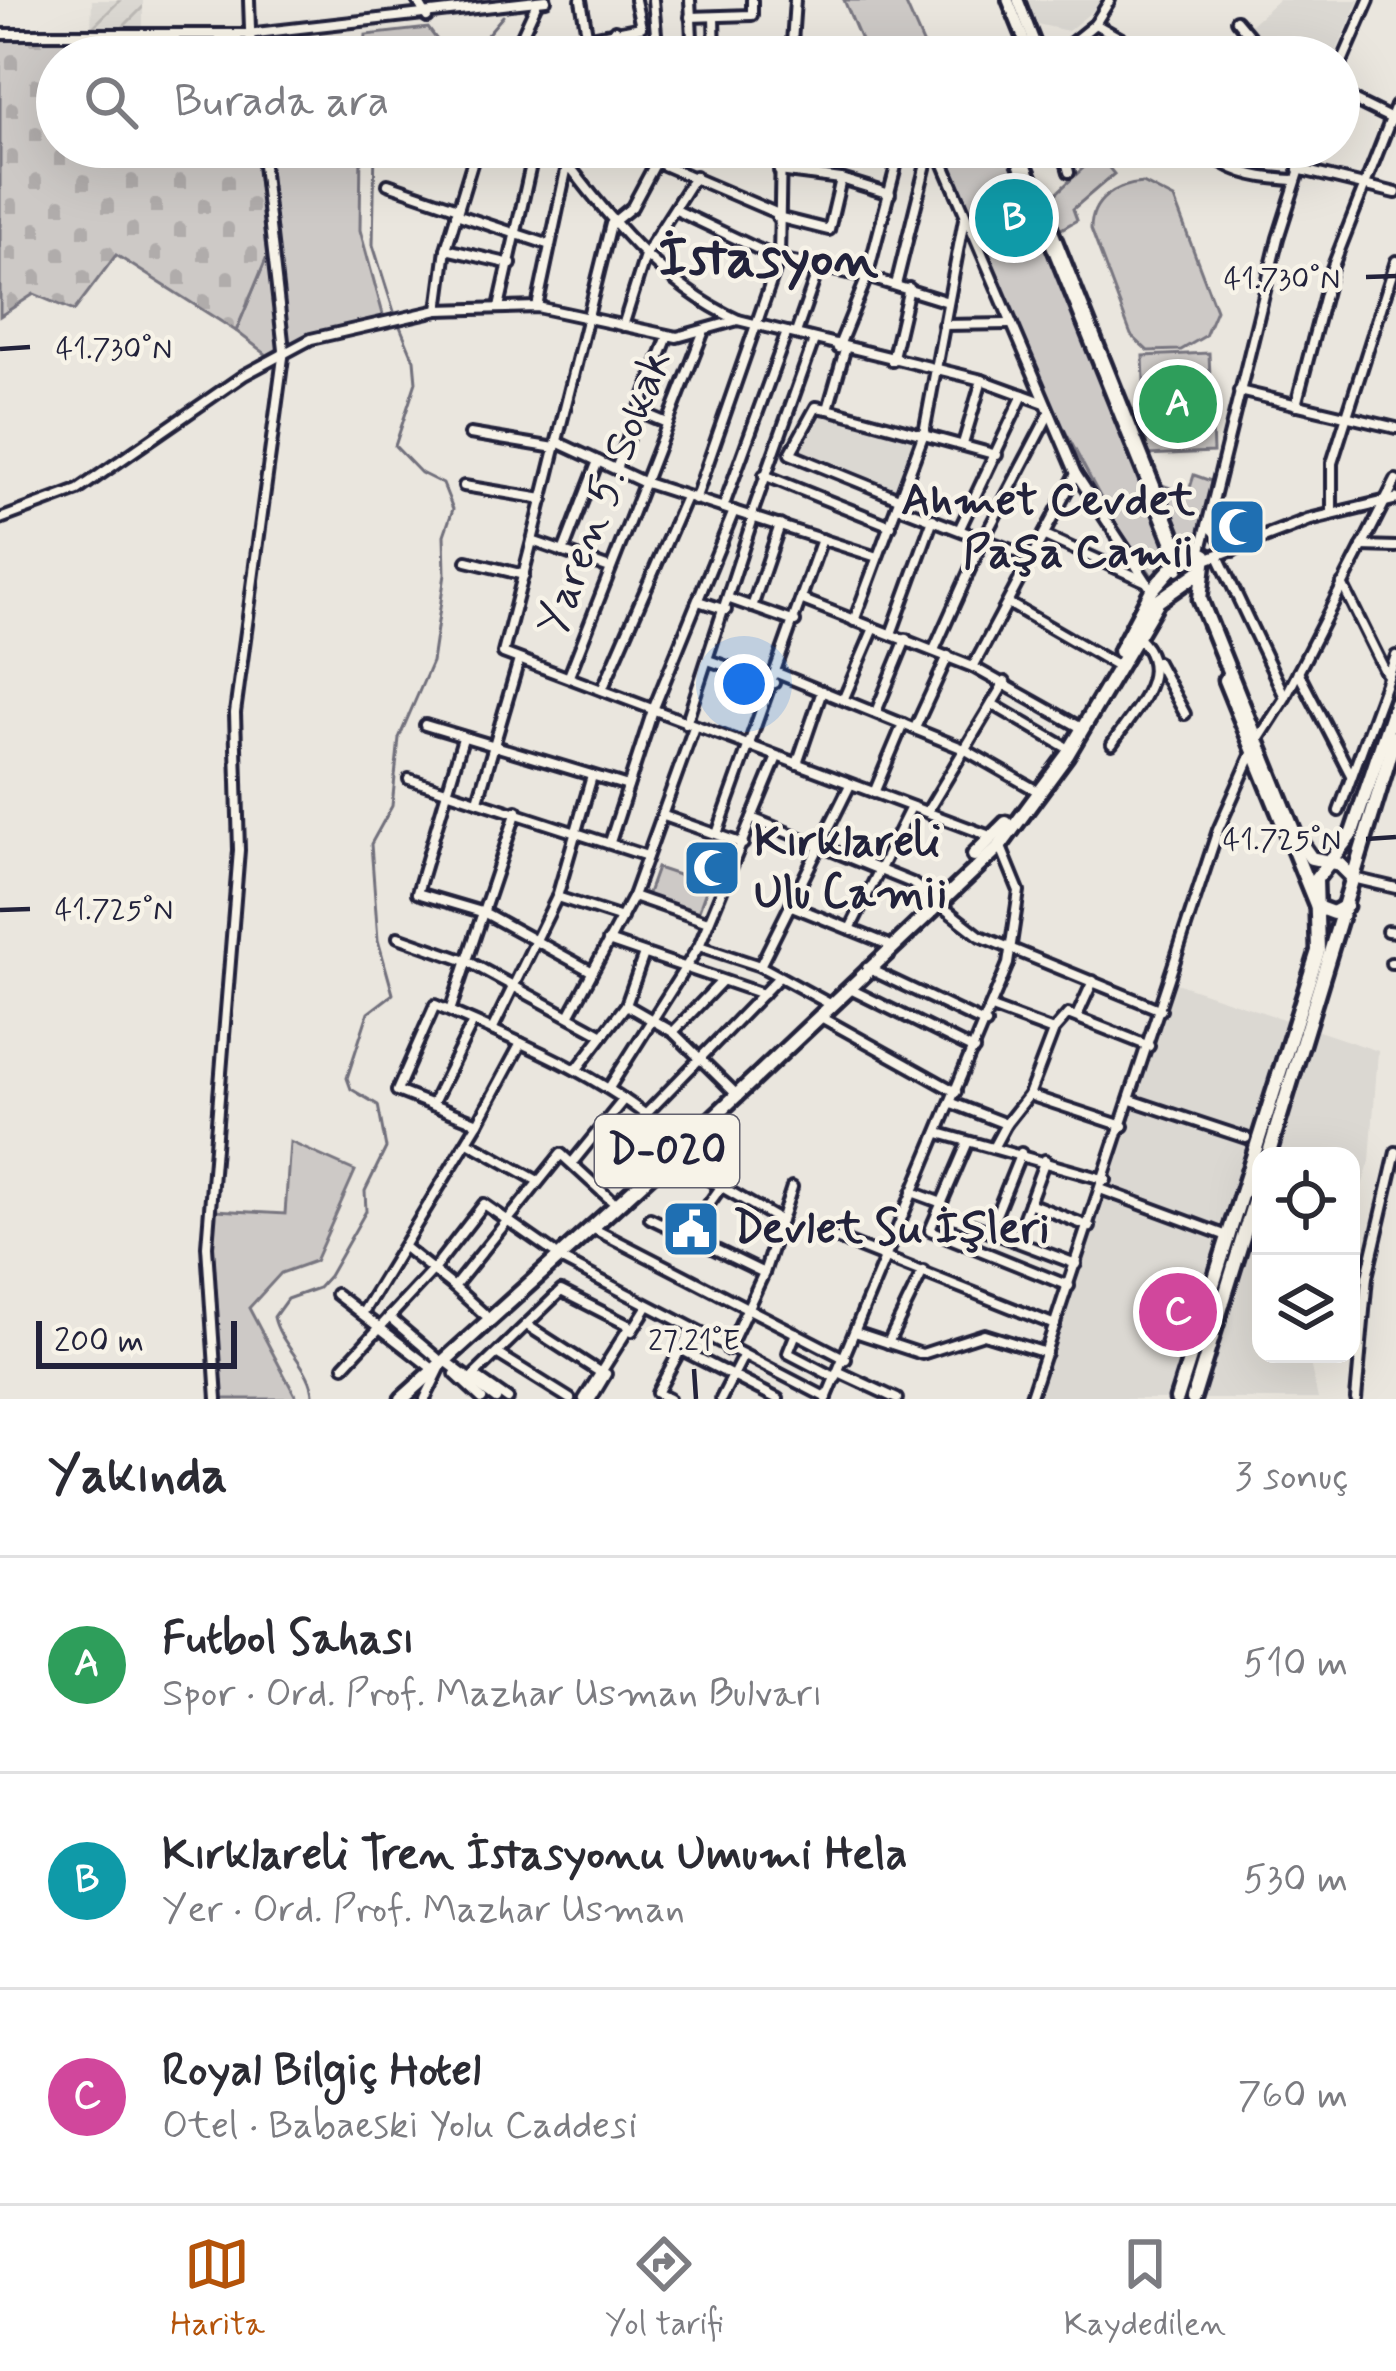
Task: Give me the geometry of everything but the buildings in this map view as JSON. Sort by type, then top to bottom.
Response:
[{"type":"highway","points":[[1182,583],[1198,558]]},
{"type":"highway","points":[[402,1399],[850,989],[995,842],[1066,754],[1158,601],[1182,583],[1198,558]]},
{"type":"highway","points":[[995,842],[1078,726],[1114,664],[1149,586],[1198,558]]},
{"type":"highway","points":[[1198,558],[1200,599],[1317,907],[1333,913],[1346,906]]},
{"type":"highway","points":[[1182,583],[1303,850],[1343,866],[1353,878]]},
{"type":"highway","points":[[1177,1399],[1318,951],[1316,879],[1352,833],[1396,702]]},
{"type":"highway","points":[[1271,1147],[1396,736]]},
{"type":"highway","name":"D-020","points":[[392,1399],[439,1362],[484,1314],[824,1010],[938,898]]},
{"type":"highway","points":[[1193,1399],[1252,1208]]},
{"type":"main road","points":[[1008,0],[1023,36]]},
{"type":"main road","points":[[1018,0],[1032,36]]},
{"type":"main road","points":[[1022,168],[1034,206],[1198,558]]},
{"type":"main road","points":[[1024,168],[1175,537],[1198,558]]},
{"type":"main road","points":[[1198,558],[1235,552],[1332,513],[1390,501]]},
{"type":"street","points":[[247,34],[249,0]]},
{"type":"street","points":[[417,0],[428,17]]},
{"type":"street","points":[[427,0],[428,17]]},
{"type":"street","points":[[581,0],[589,35]]},
{"type":"street","points":[[585,36],[641,27],[635,0]]},
{"type":"street","points":[[652,0],[656,36]]},
{"type":"street","points":[[690,0],[691,36]]},
{"type":"street","points":[[690,17],[752,15],[752,0]]},
{"type":"street","points":[[792,36],[795,0]]},
{"type":"street","points":[[1080,36],[1095,24],[1110,0]]},
{"type":"street","points":[[1353,36],[1369,0]]},
{"type":"street","points":[[0,34],[247,34],[541,2]]},
{"type":"street","points":[[523,36],[541,2]]},
{"type":"street","points":[[714,16],[714,36]]},
{"type":"street","points":[[1236,20],[1249,36]]},
{"type":"street","points":[[1095,24],[1116,36]]},
{"type":"street","points":[[615,30],[616,36]]},
{"type":"street","points":[[1360,103],[1394,119]]},
{"type":"street","points":[[1296,405],[1331,272],[1396,106]]},
{"type":"street","points":[[218,1399],[208,1246],[239,850],[235,713],[284,350],[263,168]]},
{"type":"street","points":[[438,310],[446,249],[470,168]]},
{"type":"street","points":[[500,307],[531,168]]},
{"type":"street","points":[[537,308],[566,168]]},
{"type":"street","points":[[570,168],[611,224],[709,306],[738,320],[842,349],[982,380],[1048,408]]},
{"type":"street","points":[[344,1366],[433,1270],[484,1204],[555,1255],[742,1358],[826,1398],[858,1333],[884,1256],[994,1009],[1011,950],[1019,891],[1013,866],[995,842],[927,812],[503,653],[611,224],[632,207],[656,168]]},
{"type":"street","points":[[671,168],[776,215],[829,230],[841,179]]},
{"type":"street","points":[[602,689],[690,498],[756,325],[778,259],[779,168]]},
{"type":"street","points":[[828,409],[896,168]]},
{"type":"street","points":[[896,285],[923,168]]},
{"type":"street","points":[[946,168],[1076,474],[1149,586]]},
{"type":"street","points":[[1068,168],[1069,172]]},
{"type":"street","points":[[1225,168],[1252,178],[1294,180]]},
{"type":"street","points":[[1286,698],[1198,558],[1210,526],[1239,391],[1298,169],[1396,193]]},
{"type":"street","points":[[779,172],[841,179],[890,194]]},
{"type":"street","points":[[623,326],[646,253],[695,176]]},
{"type":"street","points":[[388,184],[550,245]]},
{"type":"street","points":[[676,210],[778,259],[867,277],[948,302]]},
{"type":"street","points":[[854,621],[924,433],[965,214]]},
{"type":"street","points":[[446,249],[511,264]]},
{"type":"street","points":[[1332,513],[1330,475],[1396,261]]},
{"type":"street","points":[[723,508],[819,267]]},
{"type":"street","points":[[892,361],[909,288]]},
{"type":"street","points":[[0,519],[78,490],[284,350],[382,322],[438,310],[537,308],[668,336],[703,333],[738,320]]},
{"type":"street","points":[[944,325],[1010,324]]},
{"type":"street","name":"Yaren 5. Sokak","points":[[569,676],[703,333]]},
{"type":"street","points":[[616,469],[668,336]]},
{"type":"street","points":[[569,1016],[633,896],[664,816],[764,475],[814,340]]},
{"type":"street","points":[[963,444],[982,380]]},
{"type":"street","points":[[1239,391],[1396,428]]},
{"type":"street","points":[[960,528],[1023,395]]},
{"type":"street","points":[[997,455],[815,407],[790,454],[1032,558]]},
{"type":"street","points":[[934,650],[1048,408]]},
{"type":"street","points":[[638,411],[667,424]]},
{"type":"street","points":[[470,434],[556,445],[644,482],[877,557]]},
{"type":"street","points":[[563,552],[598,461]]},
{"type":"street","points":[[973,668],[1076,474]]},
{"type":"street","points":[[764,475],[891,526]]},
{"type":"street","points":[[1030,1399],[1105,1185],[1218,830],[1256,746],[1390,501],[1396,480]]},
{"type":"street","points":[[464,486],[543,499]]},
{"type":"street","points":[[610,842],[653,710],[734,511]]},
{"type":"street","points":[[891,634],[933,519]]},
{"type":"street","points":[[752,607],[780,525]]},
{"type":"street","points":[[1210,526],[1218,541],[1235,552]]},
{"type":"street","points":[[1045,536],[1149,586]]},
{"type":"street","points":[[717,835],[822,539]]},
{"type":"street","points":[[532,541],[610,568]]},
{"type":"street","points":[[1362,546],[1396,548]]},
{"type":"street","points":[[467,561],[524,575]]},
{"type":"street","points":[[1342,584],[1387,674]]},
{"type":"street","points":[[803,600],[1005,682],[1078,726]]},
{"type":"street","points":[[698,601],[752,607],[795,622]]},
{"type":"street","points":[[1008,603],[1114,664]]},
{"type":"street","points":[[844,698],[874,628]]},
{"type":"street","points":[[1138,638],[1185,714]]},
{"type":"street","points":[[876,712],[906,639]]},
{"type":"street","points":[[915,728],[948,656]]},
{"type":"street","points":[[1340,811],[1396,656]]},
{"type":"street","points":[[478,800],[519,660]]},
{"type":"street","points":[[708,660],[844,698],[964,749],[1034,789]]},
{"type":"street","points":[[1112,744],[1156,674],[1156,661]]},
{"type":"street","points":[[1298,672],[1352,776]]},
{"type":"street","points":[[927,812],[1005,682]]},
{"type":"street","points":[[797,764],[822,691]]},
{"type":"street","points":[[992,704],[1064,746]]},
{"type":"street","points":[[425,724],[628,786]]},
{"type":"street","points":[[874,793],[903,724]]},
{"type":"street","points":[[463,737],[417,893],[484,913],[591,971]]},
{"type":"street","points":[[609,1088],[699,946],[777,757]]},
{"type":"street","points":[[492,1030],[557,897],[592,776]]},
{"type":"street","points":[[409,779],[646,856]]},
{"type":"street","points":[[760,966],[851,784]]},
{"type":"street","points":[[850,929],[911,806]]},
{"type":"street","points":[[450,1011],[517,811]]},
{"type":"street","points":[[664,816],[743,844]]},
{"type":"street","points":[[754,819],[880,868],[938,898],[980,936],[1161,1010]]},
{"type":"street","points":[[1353,878],[1396,888]]},
{"type":"street","points":[[633,896],[709,922]]},
{"type":"street","points":[[557,897],[622,918]]},
{"type":"street","points":[[792,906],[887,944]]},
{"type":"street","points":[[398,937],[469,962],[603,1035]]},
{"type":"street","points":[[608,941],[763,994]]},
{"type":"street","points":[[699,946],[779,976],[824,1010],[957,1092]]},
{"type":"street","points":[[577,1069],[626,1005],[644,954]]},
{"type":"street","points":[[867,968],[986,1024]]},
{"type":"street","points":[[647,1114],[779,976]]},
{"type":"street","points":[[1077,1016],[1093,981]]},
{"type":"street","points":[[673,1032],[721,982]]},
{"type":"street","points":[[850,989],[974,1050]]},
{"type":"street","points":[[478,1123],[397,1090],[436,1005],[577,1069],[625,1098],[678,1142]]},
{"type":"street","points":[[626,1005],[673,1032],[734,1090]]},
{"type":"street","points":[[994,1009],[1053,1031]]},
{"type":"street","points":[[993,1148],[1029,1095],[1053,1031],[1068,1014],[1149,1046]]},
{"type":"street","points":[[432,1105],[473,1022]]},
{"type":"street","points":[[362,1314],[468,1142],[521,1042]]},
{"type":"street","points":[[1029,1095],[1123,1126]]},
{"type":"street","points":[[572,1162],[625,1098]]},
{"type":"street","points":[[1131,1100],[1246,1138]]},
{"type":"street","points":[[952,1103],[1006,1124]]},
{"type":"street","points":[[939,1132],[967,1144],[1045,1160],[1230,1237]]},
{"type":"street","points":[[468,1142],[538,1181]]},
{"type":"street","points":[[967,1144],[930,1230],[1069,1286]]},
{"type":"street","points":[[1355,1399],[1367,1277],[1396,1152]]},
{"type":"street","points":[[989,1232],[1021,1153]]},
{"type":"street","points":[[454,1287],[561,1154],[611,1200]]},
{"type":"street","points":[[675,1160],[781,1221]]},
{"type":"street","points":[[1015,1241],[1045,1160]]},
{"type":"street","points":[[728,1350],[764,1273],[792,1186]]},
{"type":"street","points":[[686,1236],[721,1187]]},
{"type":"street","points":[[912,1192],[989,1232],[1076,1264]]},
{"type":"street","points":[[1029,1203],[1090,1227]]},
{"type":"street","points":[[650,1217],[764,1273]]},
{"type":"street","points":[[596,1230],[846,1359]]},
{"type":"street","points":[[820,1232],[1055,1325]]},
{"type":"street","points":[[404,1247],[484,1314]]},
{"type":"street","points":[[888,1343],[922,1271]]},
{"type":"street","points":[[472,1378],[561,1291],[630,1326],[587,1399]]},
{"type":"street","points":[[336,1294],[362,1314],[385,1320],[482,1399]]},
{"type":"street","points":[[587,1399],[647,1306]]},
{"type":"street","points":[[528,1326],[601,1373]]},
{"type":"street","points":[[669,1399],[655,1396],[691,1330]]},
{"type":"street","points":[[796,1333],[788,1353],[897,1399]]},
{"type":"street","points":[[858,1333],[922,1354],[984,1334],[1046,1353]]},
{"type":"street","points":[[680,1349],[778,1399]]},
{"type":"street","points":[[498,1354],[571,1399]]},
{"type":"street","points":[[721,1399],[742,1358]]},
{"type":"street","points":[[439,1362],[508,1399]]},
{"type":"street","points":[[425,1399],[439,1362]]},
{"type":"street","points":[[472,1378],[496,1399]]},
{"type":"shaded area","points":[[92,0],[143,0],[143,30],[91,30]]},
{"type":"shaded area","points":[[1020,0],[1106,0],[1068,31],[1037,24]]},
{"type":"shaded area","points":[[1278,0],[1359,0],[1343,36],[1256,36],[1248,27]]},
{"type":"shaded area","points":[[816,407],[922,439],[902,500],[790,454]]},
{"type":"shaded area","points":[[1176,983],[1378,1051],[1370,1161],[1360,1193],[1360,1147],[1252,1147],[1252,1363],[1310,1363],[1318,1399],[1031,1399]]},
{"type":"green space","points":[[844,0],[904,0],[920,36],[859,36]]},
{"type":"green space","points":[[428,28],[434,36],[366,36]]},
{"type":"green space","points":[[0,39],[36,39],[36,168],[261,168],[267,257],[236,331],[116,255],[74,311],[34,294],[0,316]]},
{"type":"green space","points":[[269,168],[361,168],[360,230],[384,318],[288,343]]},
{"type":"green space","points":[[949,168],[1015,168],[1170,555],[1153,577],[1112,519],[1050,403]]},
{"type":"green space","points":[[1083,168],[1109,168],[1114,174],[1073,209],[1077,220],[1054,233],[1043,206]]},
{"type":"green space","points":[[1143,183],[1174,199],[1216,310],[1205,336],[1181,350],[1148,351],[1131,335],[1091,229],[1095,210],[1106,196]]},
{"type":"green space","points":[[267,257],[281,347],[267,355],[236,331]]},
{"type":"green space","points":[[1209,353],[1213,452],[1147,455],[1143,356]]},
{"type":"green space","points":[[1194,475],[1211,481],[1202,535],[1184,540],[1162,485],[1188,494]]},
{"type":"green space","points":[[657,868],[708,885],[698,913],[647,896]]},
{"type":"green space","points":[[290,1142],[355,1171],[315,1261],[281,1273],[249,1308],[297,1399],[221,1399],[211,1248],[216,1210],[285,1214]]},
{"type":"waterway","points":[[486,36],[503,16]]},
{"type":"waterway","points":[[375,168],[373,245],[395,315]]},
{"type":"waterway","points":[[313,1399],[309,1378],[274,1317],[287,1299],[318,1288],[329,1276],[366,1211],[365,1191],[386,1148],[378,1105],[351,1089],[347,1078],[368,1013],[393,994],[378,940],[371,844],[392,806],[399,738],[432,662],[445,574],[444,535],[453,509],[443,484],[421,473],[395,446],[416,382],[414,360],[399,324]]},
{"type":"place","name":"Kırklareli Tren İstasyonu Umumi Hela","points":[[1014,218]]},
{"type":"place","name":"Futbol Sahası","points":[[1178,404]]},
{"type":"place","name":"Ahmet Cevdet Paşa Camii","points":[[1237,527]]},
{"type":"place","name":"Kırklareli Ulu Camii","points":[[712,868]]},
{"type":"place","name":"Devlet Su İşleri","points":[[691,1229]]},
{"type":"place","name":"Royal Bilgiç Hotel","points":[[1178,1312]]},
{"type":"district","name":"İstasyon","points":[[768,259]]}]
